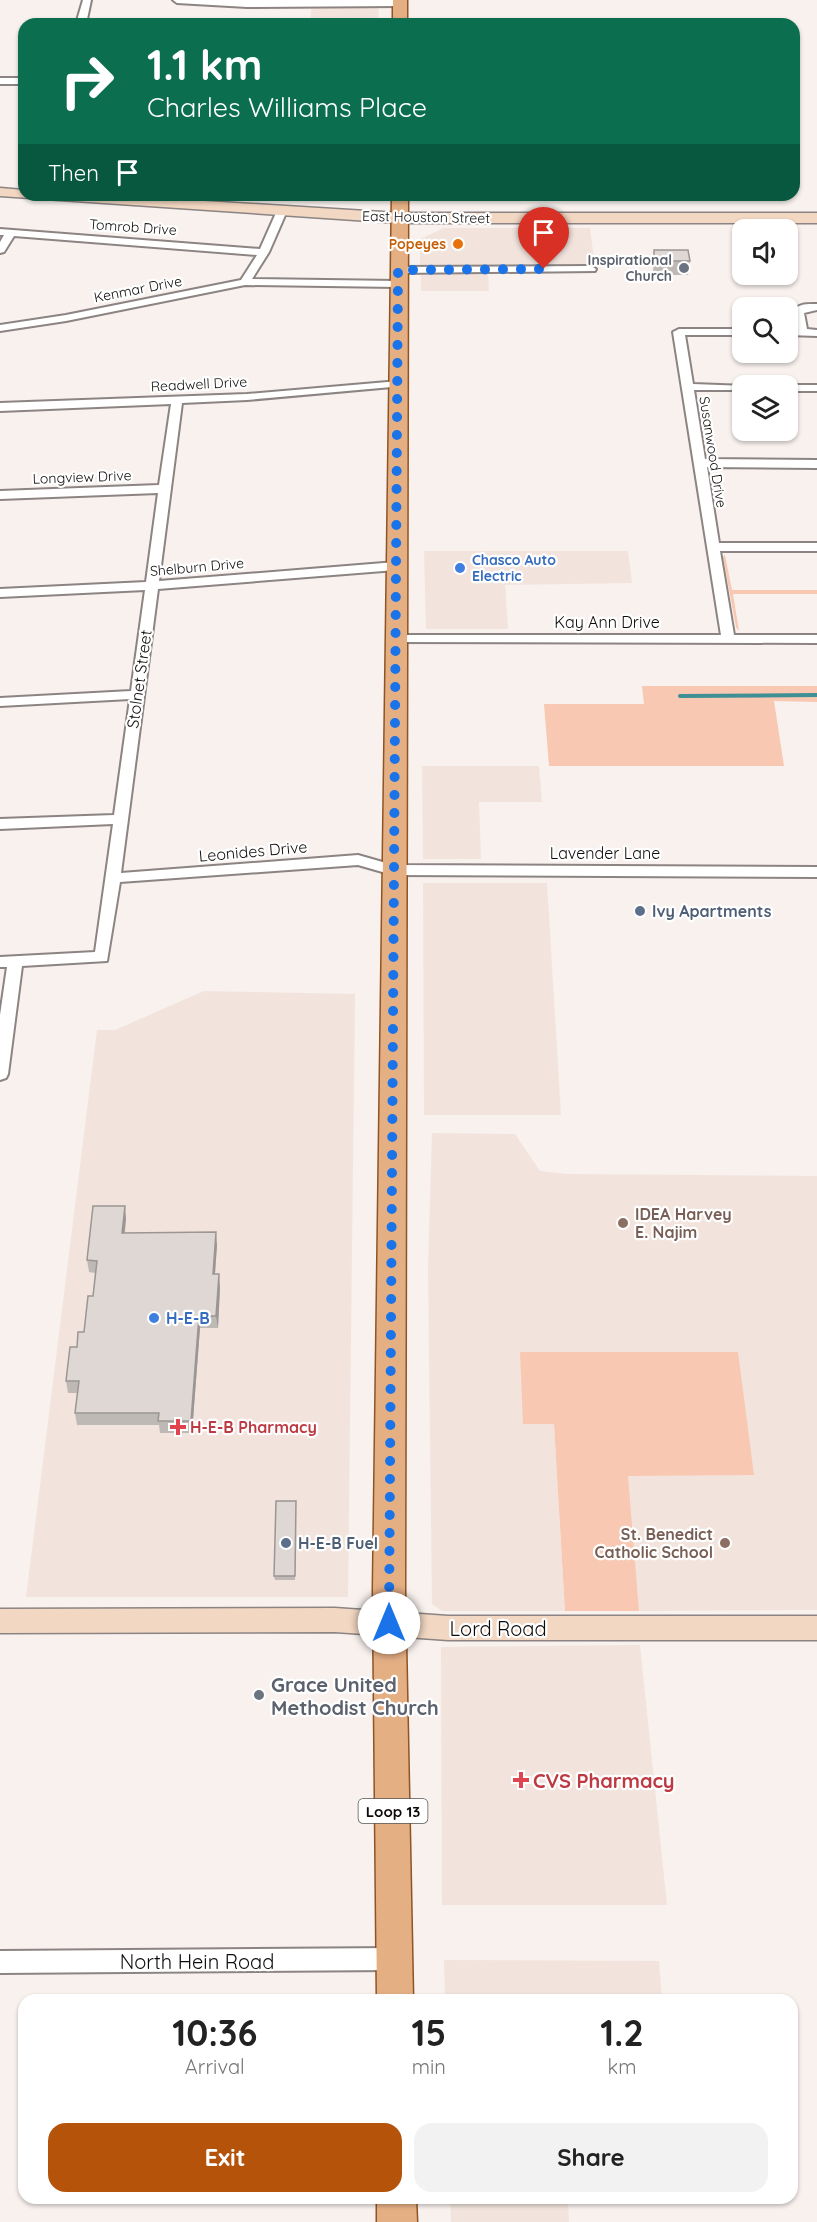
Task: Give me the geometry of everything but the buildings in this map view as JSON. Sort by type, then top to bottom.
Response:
[{"type":"main road","points":[[400,2],[400,18]]},
{"type":"main road","points":[[0,192],[18,194]]},
{"type":"main road","name":"East Houston Street","points":[[118,201],[281,213],[399,218],[817,218]]},
{"type":"main road","name":"Loop 13","points":[[395,1994],[389,1623],[400,201]]},
{"type":"main road","name":"Lord Road","points":[[0,1621],[335,1620],[448,1628],[817,1628]]},
{"type":"main road","points":[[397,2204],[397,2222]]},
{"type":"street","points":[[82,18],[87,0]]},
{"type":"street","points":[[177,0],[247,4],[400,2]]},
{"type":"street","points":[[0,81],[18,81]]},
{"type":"street","points":[[245,282],[264,252],[281,213]]},
{"type":"street","points":[[0,250],[5,232]]},
{"type":"street","name":"Tomrob Drive","points":[[5,232],[264,252]]},
{"type":"street","points":[[245,282],[376,284],[398,277],[591,269]]},
{"type":"street","name":"Kenmar Drive","points":[[0,328],[66,318],[245,282]]},
{"type":"street","points":[[802,333],[798,312],[802,308],[817,307]]},
{"type":"street","name":"Susanwood Drive","points":[[728,639],[679,332],[732,332]]},
{"type":"street","points":[[798,333],[817,333]]},
{"type":"street","name":"Readwell Drive","points":[[0,407],[302,393],[399,384]]},
{"type":"street","points":[[688,387],[732,387]]},
{"type":"street","points":[[798,387],[817,388]]},
{"type":"street","name":"Stolnet Street","points":[[8,962],[102,957],[177,400]]},
{"type":"street","points":[[700,464],[817,464]]},
{"type":"street","name":"Longview Drive","points":[[0,495],[164,489]]},
{"type":"street","points":[[713,547],[817,547]]},
{"type":"street","name":"Shelburn Drive","points":[[0,593],[152,586],[396,566]]},
{"type":"street","name":"Kay Ann Drive","points":[[397,639],[817,639]]},
{"type":"street","points":[[0,702],[137,695]]},
{"type":"street","points":[[0,824],[120,819]]},
{"type":"street","name":"Leonides Drive","points":[[113,878],[231,872],[358,860],[393,870]]},
{"type":"street","name":"Lavender Lane","points":[[393,870],[817,872]]},
{"type":"street","points":[[0,1074],[8,962]]},
{"type":"street","name":"North Hein Road","points":[[0,1962],[394,1959]]},
{"type":"shaded area","points":[[312,0],[379,0],[378,18],[310,18]]},
{"type":"shaded area","points":[[444,228],[590,228],[595,267],[420,267],[420,239]]},
{"type":"shaded area","points":[[421,272],[488,272],[489,291],[421,291]]},
{"type":"shaded area","points":[[424,551],[628,551],[632,583],[505,585],[508,629],[426,629]]},
{"type":"shaded area","points":[[725,555],[732,590],[817,590],[817,594],[733,594],[739,631],[736,627],[723,557]]},
{"type":"shaded area","points":[[642,686],[817,686],[817,702],[774,701],[784,766],[549,766],[544,704],[644,704]]},
{"type":"shaded area","points":[[422,766],[539,766],[542,802],[479,802],[481,859],[423,859]]},
{"type":"shaded area","points":[[423,883],[547,883],[561,1115],[424,1115]]},
{"type":"shaded area","points":[[204,991],[355,994],[348,1597],[26,1597],[97,1030],[115,1030]]},
{"type":"shaded area","points":[[432,1133],[515,1134],[540,1171],[568,1174],[817,1176],[817,1610],[639,1611],[627,1475],[738,1352],[520,1353],[554,1424],[565,1611],[442,1611],[432,1604],[428,1269]]},
{"type":"shaded area","points":[[520,1352],[738,1352],[754,1475],[628,1476],[639,1611],[565,1611],[554,1424],[523,1424]]},
{"type":"shaded area","points":[[640,1645],[667,1905],[442,1905],[441,1647]]},
{"type":"shaded area","points":[[444,1960],[659,1961],[662,1994],[445,1994]]},
{"type":"shaded area","points":[[450,2204],[568,2204],[569,2222],[451,2222]]},
{"type":"waterway","points":[[680,696],[817,695]]},
{"type":"place","name":"Popeyes","points":[[458,244]]},
{"type":"place","name":"Inspirational Church","points":[[684,268]]},
{"type":"place","name":"Chasco Auto Electric","points":[[460,568]]},
{"type":"place","name":"Ivy Apartments","points":[[640,911]]},
{"type":"place","name":"IDEA Harvey E. Najim","points":[[623,1223]]},
{"type":"place","name":"H-E-B","points":[[154,1318]]},
{"type":"place","name":"H-E-B Pharmacy","points":[[178,1427]]},
{"type":"place","name":"H-E-B Fuel","points":[[286,1543]]},
{"type":"place","name":"St. Benedict Catholic School","points":[[725,1543]]},
{"type":"place","name":"Grace United Methodist Church","points":[[259,1695]]},
{"type":"place","name":"CVS Pharmacy","points":[[521,1780]]},
{"type":"route","points":[[389,1623],[390,1314],[394,1151],[393,870],[397,639],[398,270],[544,269]]}]
